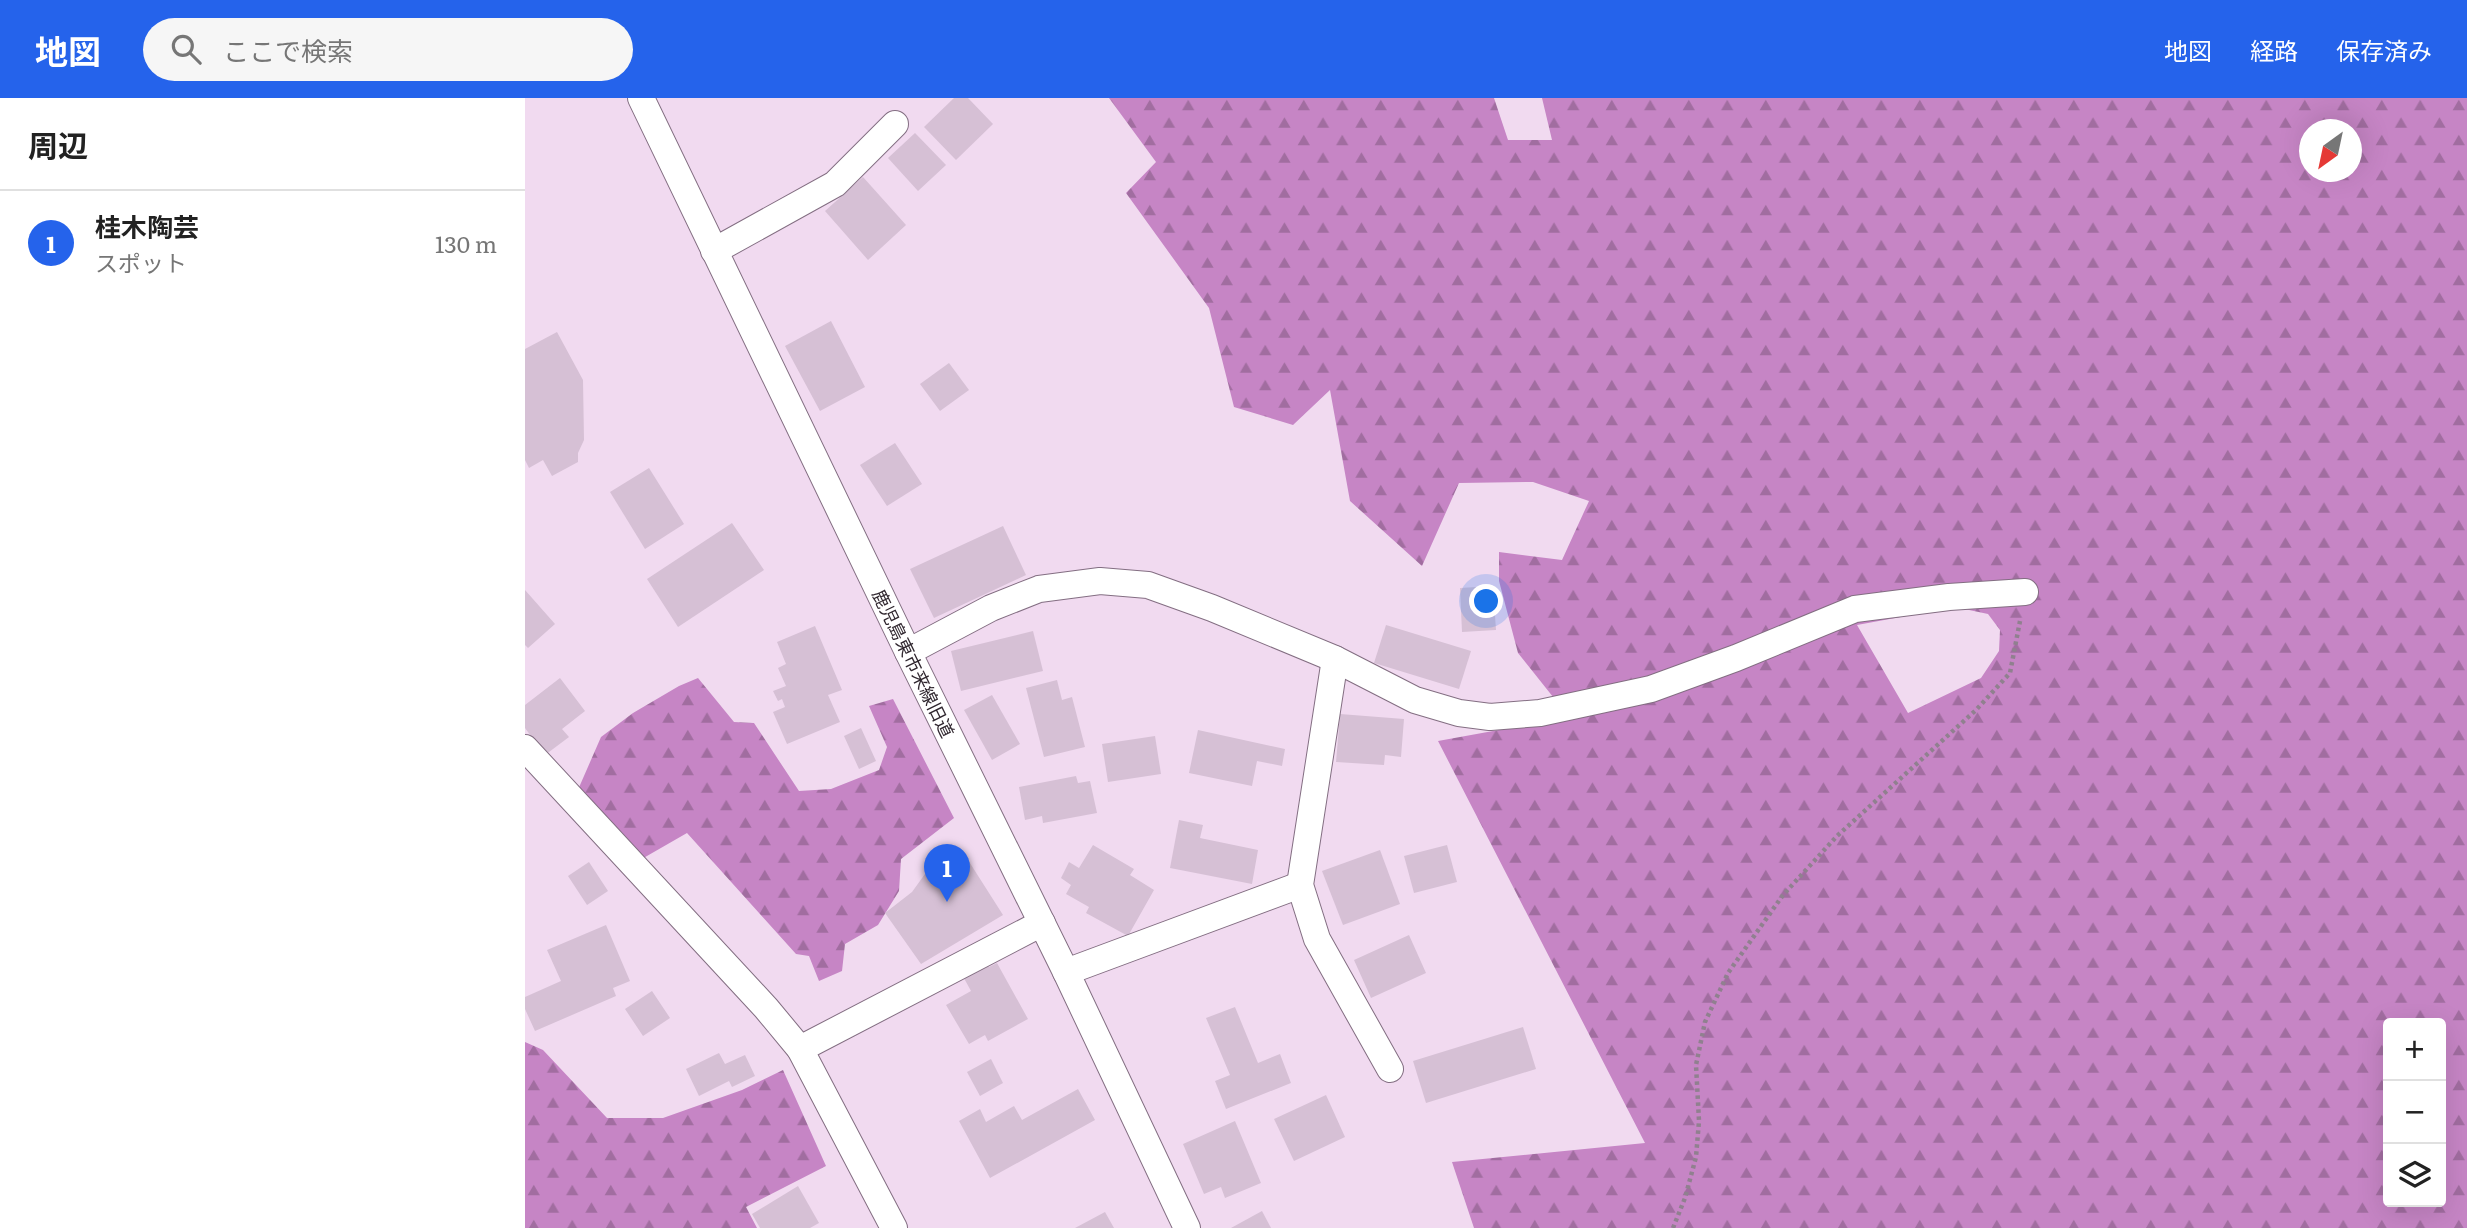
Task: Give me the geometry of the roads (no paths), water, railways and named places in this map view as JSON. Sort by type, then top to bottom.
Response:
[{"type":"street","name":"鹿児島東市来線旧道","points":[[641,98],[1188,1228]]},
{"type":"street","points":[[714,251],[835,184],[895,124]]},
{"type":"street","points":[[908,652],[991,608],[1039,589],[1100,581],[1148,585],[1212,608],[1335,659],[1415,700],[1459,713],[1490,717],[1541,713],[1651,689],[1856,610],[1949,597],[2025,592]]},
{"type":"street","points":[[1335,659],[1300,885],[1317,939],[1390,1069]]},
{"type":"street","points":[[525,748],[757,998],[800,1049],[894,1228]]},
{"type":"street","points":[[1066,972],[1300,885]]},
{"type":"street","points":[[800,1049],[1042,922]]},
{"type":"place","name":"桂木陶芸","points":[[947,902]]}]
